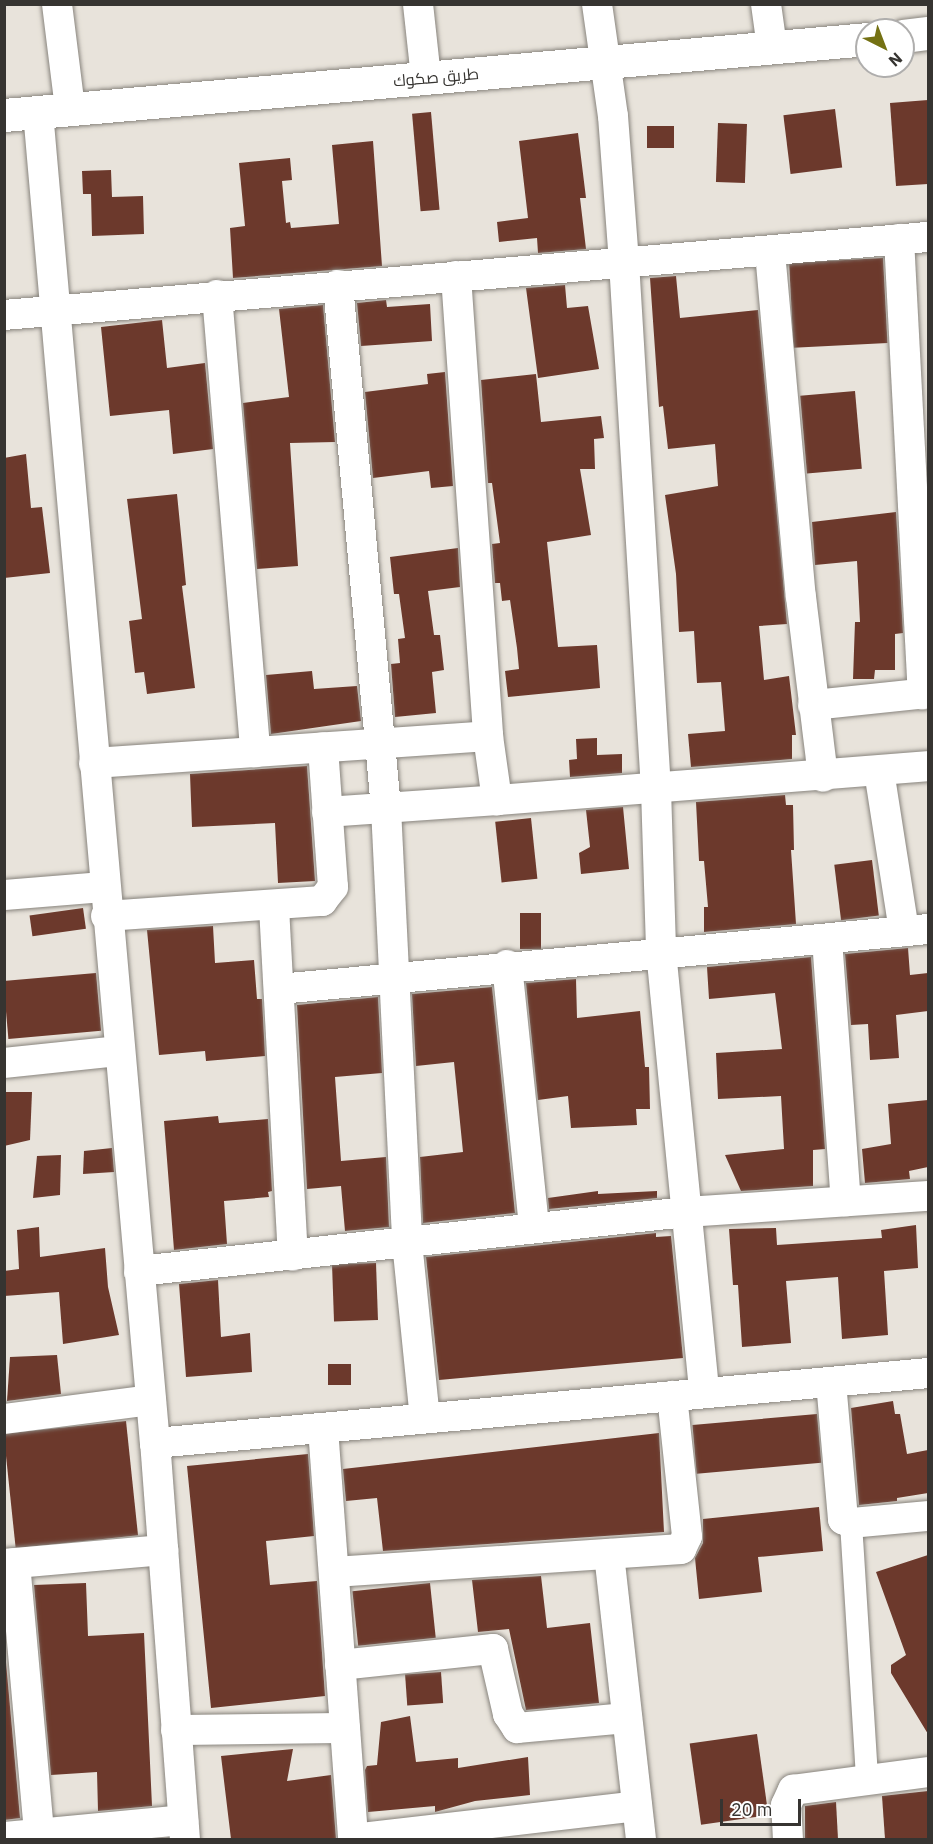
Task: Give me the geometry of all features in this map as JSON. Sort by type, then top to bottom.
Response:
[{"type":"street","points":[[4,1837],[184,1830],[155,1443],[105,902],[54,307],[54,110],[57,4]]},
{"type":"street","points":[[418,4],[426,78]]},
{"type":"street","points":[[597,4],[606,62],[624,262],[657,789],[661,951],[704,1393]]},
{"type":"street","points":[[766,4],[772,47]]},
{"type":"street","name":"طريق صكوك","points":[[4,115],[855,40]]},
{"type":"street","points":[[4,315],[54,307],[770,252],[928,237]]},
{"type":"street","points":[[813,705],[926,694],[899,239]]},
{"type":"street","points":[[770,252],[813,705],[823,777]]},
{"type":"street","points":[[456,276],[488,736],[497,800]]},
{"type":"street","points":[[338,285],[378,744],[386,808],[407,1242],[425,1418]]},
{"type":"street","points":[[217,295],[255,752]]},
{"type":"street","points":[[94,763],[488,736]]},
{"type":"street","points":[[4,894],[105,902],[274,907],[322,901],[330,895],[333,887],[323,747]]},
{"type":"street","points":[[327,812],[823,777],[928,766]]},
{"type":"street","points":[[279,989],[507,965],[916,930],[879,771]]},
{"type":"street","points":[[274,907],[293,1255]]},
{"type":"street","points":[[827,939],[846,1201]]},
{"type":"street","points":[[507,965],[534,1228]]},
{"type":"street","points":[[4,1063],[119,1051]]},
{"type":"street","points":[[139,1271],[686,1212],[928,1196]]},
{"type":"street","points":[[155,1443],[928,1373]]},
{"type":"street","points":[[831,1382],[843,1519],[851,1524],[928,1516]]},
{"type":"street","points":[[334,1572],[681,1549],[686,1544],[672,1396]]},
{"type":"street","points":[[4,1419],[151,1400]]},
{"type":"street","points":[[323,1428],[353,1839],[637,1806]]},
{"type":"street","points":[[851,1524],[867,1778]]},
{"type":"street","points":[[39,1834],[10,1564],[163,1550]]},
{"type":"street","points":[[609,1554],[640,1839]]},
{"type":"street","points":[[340,1665],[494,1649],[508,1714],[517,1728],[627,1718]]},
{"type":"street","points":[[176,1730],[345,1728]]},
{"type":"street","points":[[788,1839],[786,1804],[793,1790],[867,1778],[928,1772]]},
{"type":"building","points":[[928,100],[928,184],[896,186],[890,103]]},
{"type":"building","points":[[835,109],[842,168],[791,174],[783,115]]},
{"type":"building","points":[[431,112],[440,210],[421,211],[412,114]]},
{"type":"building","points":[[718,123],[747,124],[745,183],[716,182]]},
{"type":"building","points":[[647,126],[674,126],[674,148],[647,148]]},
{"type":"building","points":[[578,133],[586,198],[580,198],[586,249],[538,253],[537,238],[499,242],[497,222],[528,218],[519,141]]},
{"type":"building","points":[[373,141],[382,266],[233,278],[230,228],[245,226],[239,163],[290,158],[292,180],[282,181],[286,223],[290,222],[291,228],[339,224],[332,145]]},
{"type":"building","points":[[111,170],[112,197],[143,196],[144,234],[92,236],[91,194],[83,194],[82,171]]},
{"type":"building","points":[[883,258],[887,343],[794,348],[789,263]]},
{"type":"building","points":[[676,276],[680,318],[758,310],[787,624],[759,626],[764,680],[789,676],[796,735],[792,735],[792,759],[691,767],[688,734],[725,731],[721,682],[697,683],[694,631],[679,632],[676,574],[665,495],[718,486],[715,444],[668,449],[663,406],[659,407],[650,278]]},
{"type":"building","points":[[565,285],[567,308],[588,306],[599,369],[538,378],[526,288]]},
{"type":"building","points":[[386,300],[387,307],[430,304],[432,341],[361,346],[357,303]]},
{"type":"building","points":[[323,305],[335,442],[290,443],[298,566],[257,569],[243,403],[289,397],[279,309]]},
{"type":"building","points":[[162,320],[167,368],[205,363],[213,449],[173,454],[169,410],[110,416],[101,327]]},
{"type":"building","points":[[445,372],[453,486],[431,488],[429,471],[373,478],[365,392],[428,384],[427,374]]},
{"type":"building","points":[[536,374],[541,422],[601,416],[604,438],[594,439],[595,469],[580,469],[591,535],[547,542],[558,647],[597,645],[600,688],[508,697],[505,671],[519,669],[510,600],[502,601],[500,583],[495,583],[492,544],[500,543],[492,483],[488,483],[481,380]]},
{"type":"building","points":[[855,391],[862,469],[807,473],[800,396]]},
{"type":"building","points":[[26,454],[31,508],[42,507],[50,573],[4,578],[4,458]]},
{"type":"building","points":[[177,494],[186,585],[182,586],[195,688],[147,694],[144,672],[135,673],[129,621],[142,619],[127,499]]},
{"type":"building","points":[[896,512],[903,633],[895,634],[895,670],[875,670],[874,679],[853,679],[855,622],[860,622],[857,561],[815,565],[812,522]]},
{"type":"building","points":[[458,548],[460,587],[428,591],[434,635],[440,635],[444,670],[432,672],[436,713],[395,717],[391,664],[400,663],[398,639],[405,638],[399,594],[394,594],[390,557]]},
{"type":"building","points":[[312,671],[314,689],[357,686],[361,721],[271,734],[266,675]]},
{"type":"building","points":[[597,738],[597,755],[622,754],[622,773],[570,777],[569,760],[577,759],[576,739]]},
{"type":"building","points":[[307,766],[315,881],[278,883],[275,823],[192,827],[190,774]]},
{"type":"building","points":[[785,795],[786,805],[793,805],[794,850],[791,850],[796,924],[704,932],[704,907],[708,907],[704,861],[699,861],[696,802]]},
{"type":"building","points":[[623,807],[629,869],[581,874],[579,853],[590,847],[586,810]]},
{"type":"building","points":[[531,818],[537,879],[502,882],[495,822]]},
{"type":"building","points":[[872,860],[879,916],[841,920],[834,865]]},
{"type":"building","points":[[83,908],[86,929],[32,936],[30,916]]},
{"type":"building","points":[[520,913],[541,913],[541,949],[520,949]]},
{"type":"building","points":[[213,926],[215,963],[254,960],[257,999],[262,999],[265,1056],[206,1061],[205,1051],[159,1055],[147,930]]},
{"type":"building","points":[[908,948],[910,975],[928,973],[928,1011],[896,1015],[899,1058],[870,1060],[868,1024],[851,1025],[845,954]]},
{"type":"building","points":[[811,957],[825,1149],[813,1150],[813,1186],[741,1191],[725,1155],[784,1149],[781,1096],[718,1099],[716,1053],[782,1049],[775,993],[709,999],[707,967]]},
{"type":"building","points":[[96,973],[101,1031],[8,1039],[4,981]]},
{"type":"building","points":[[576,979],[577,1018],[640,1011],[645,1067],[649,1067],[650,1109],[636,1109],[637,1125],[571,1128],[568,1096],[538,1100],[526,983]]},
{"type":"building","points":[[492,987],[515,1213],[423,1223],[420,1157],[463,1152],[454,1062],[416,1066],[412,994]]},
{"type":"building","points":[[378,997],[382,1073],[335,1077],[341,1161],[386,1157],[389,1227],[345,1231],[341,1186],[307,1189],[297,1005]]},
{"type":"building","points":[[4,1092],[32,1092],[30,1140],[4,1146]]},
{"type":"building","points":[[928,1100],[928,1167],[909,1171],[910,1179],[865,1183],[862,1149],[891,1144],[888,1104]]},
{"type":"building","points":[[218,1116],[219,1123],[268,1119],[272,1191],[268,1192],[269,1197],[224,1201],[227,1244],[174,1250],[164,1121]]},
{"type":"building","points":[[112,1148],[114,1172],[83,1174],[84,1151]]},
{"type":"building","points":[[61,1155],[60,1195],[33,1198],[37,1156]]},
{"type":"building","points":[[598,1191],[598,1194],[657,1191],[657,1198],[549,1209],[548,1198]]},
{"type":"building","points":[[916,1225],[918,1268],[884,1271],[888,1335],[842,1339],[838,1277],[786,1281],[791,1343],[742,1347],[738,1285],[733,1285],[729,1229],[776,1228],[777,1245],[882,1238],[881,1230]]},
{"type":"building","points":[[39,1227],[40,1257],[105,1248],[108,1287],[119,1335],[63,1344],[59,1292],[4,1296],[4,1271],[19,1269],[17,1230]]},
{"type":"building","points":[[656,1233],[656,1237],[671,1236],[683,1358],[439,1380],[426,1257]]},
{"type":"building","points":[[376,1263],[378,1320],[334,1322],[332,1265]]},
{"type":"building","points":[[218,1280],[221,1337],[250,1333],[252,1372],[186,1377],[179,1284]]},
{"type":"building","points":[[57,1355],[61,1394],[7,1401],[10,1357]]},
{"type":"building","points":[[328,1364],[351,1364],[351,1385],[328,1385]]},
{"type":"building","points":[[893,1401],[895,1414],[900,1414],[907,1454],[928,1450],[928,1493],[897,1498],[897,1501],[859,1505],[851,1408]]},
{"type":"building","points":[[817,1414],[821,1463],[697,1474],[692,1425]]},
{"type":"building","points":[[126,1421],[138,1535],[16,1548],[4,1434]]},
{"type":"building","points":[[659,1433],[664,1532],[383,1551],[377,1498],[346,1501],[343,1469]]},
{"type":"building","points":[[308,1454],[314,1536],[266,1541],[270,1585],[317,1581],[325,1696],[211,1708],[187,1466]]},
{"type":"building","points":[[819,1507],[823,1551],[758,1557],[762,1592],[699,1599],[695,1558],[703,1543],[703,1519]]},
{"type":"building","points":[[928,1555],[928,1734],[891,1673],[891,1665],[906,1655],[876,1572]]},
{"type":"building","points":[[541,1576],[547,1628],[590,1623],[599,1703],[526,1710],[509,1629],[478,1632],[472,1580]]},
{"type":"building","points":[[86,1583],[88,1636],[144,1633],[152,1806],[98,1811],[97,1772],[51,1775],[34,1585]]},
{"type":"building","points":[[430,1583],[436,1638],[358,1646],[352,1591]]},
{"type":"building","points":[[4,1640],[20,1818],[4,1820]]},
{"type":"building","points":[[441,1672],[443,1703],[407,1705],[405,1675]]},
{"type":"building","points":[[410,1716],[416,1762],[458,1758],[458,1768],[528,1757],[530,1795],[475,1801],[435,1812],[435,1806],[368,1812],[365,1770],[367,1766],[377,1765],[381,1722]]},
{"type":"building","points":[[757,1734],[768,1815],[701,1825],[690,1743]]},
{"type":"building","points":[[293,1749],[287,1781],[331,1775],[336,1839],[231,1839],[221,1756]]},
{"type":"building","points":[[928,1791],[928,1839],[885,1839],[882,1796]]},
{"type":"building","points":[[836,1802],[838,1839],[805,1839],[805,1806]]}]
